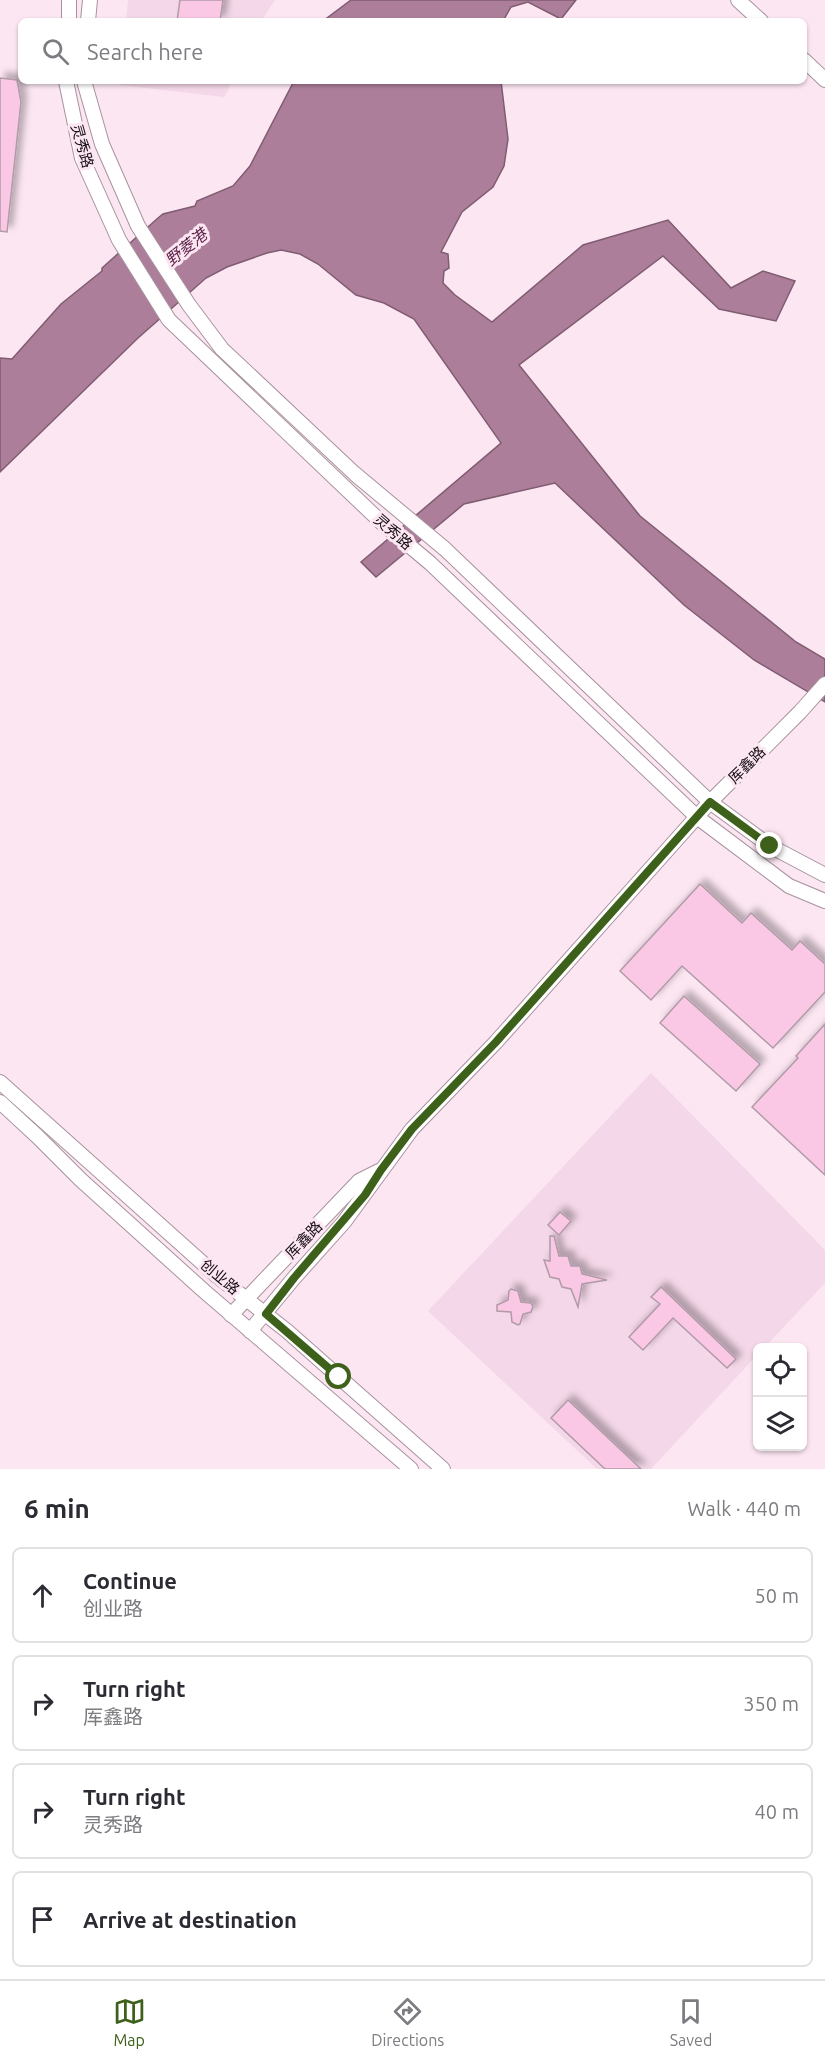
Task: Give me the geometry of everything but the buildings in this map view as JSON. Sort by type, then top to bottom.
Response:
[{"type":"street","points":[[69,0],[69,18]]},
{"type":"street","points":[[88,18],[90,0]]},
{"type":"street","points":[[738,0],[758,18]]},
{"type":"street","points":[[807,63],[825,80]]},
{"type":"street","name":"灵秀路","points":[[67,84],[82,158],[118,240],[169,320],[697,817],[789,886],[825,901]]},
{"type":"street","name":"灵秀路","points":[[85,84],[102,144],[138,226],[189,305],[222,349],[355,474],[445,549],[710,802],[770,846],[825,875]]},
{"type":"street","name":"厍鑫路","points":[[250,1331],[351,1213],[412,1129],[496,1042],[710,802],[825,684]]},
{"type":"street","name":"创业路","points":[[0,1082],[200,1261],[266,1314],[443,1469]]},
{"type":"street","name":"创业路","points":[[0,1102],[81,1180],[231,1315],[411,1469]]},
{"type":"street","name":"厍鑫路","points":[[231,1315],[359,1181],[381,1170]]},
{"type":"shaded area","points":[[128,0],[275,0],[263,18],[126,18]]},
{"type":"shaded area","points":[[120,84],[230,84],[224,97]]},
{"type":"shaded area","points":[[651,1073],[825,1250],[825,1283],[769,1343],[753,1343],[753,1359],[651,1469],[597,1469],[428,1311]]},
{"type":"water","points":[[351,0],[576,0],[562,18],[528,2],[511,7],[505,18],[327,18]]},
{"type":"water","name":"野菱港","points":[[292,84],[501,84],[508,139],[504,166],[493,187],[462,212],[441,252],[448,254],[449,268],[444,271],[443,283],[455,295],[492,322],[583,245],[668,220],[731,288],[763,271],[795,281],[776,321],[719,309],[663,256],[519,365],[640,516],[796,642],[825,659],[825,702],[754,660],[684,605],[555,483],[464,504],[376,577],[361,562],[501,443],[414,319],[384,303],[356,295],[318,264],[300,254],[281,250],[267,253],[227,267],[206,278],[138,338],[0,472],[0,358],[12,359],[61,304],[102,271],[102,268],[163,214],[195,206],[197,201],[233,186],[250,166]]},
{"type":"route","points":[[339,1377],[266,1314],[294,1278],[344,1222],[412,1129],[496,1042],[710,802],[770,846]]}]
